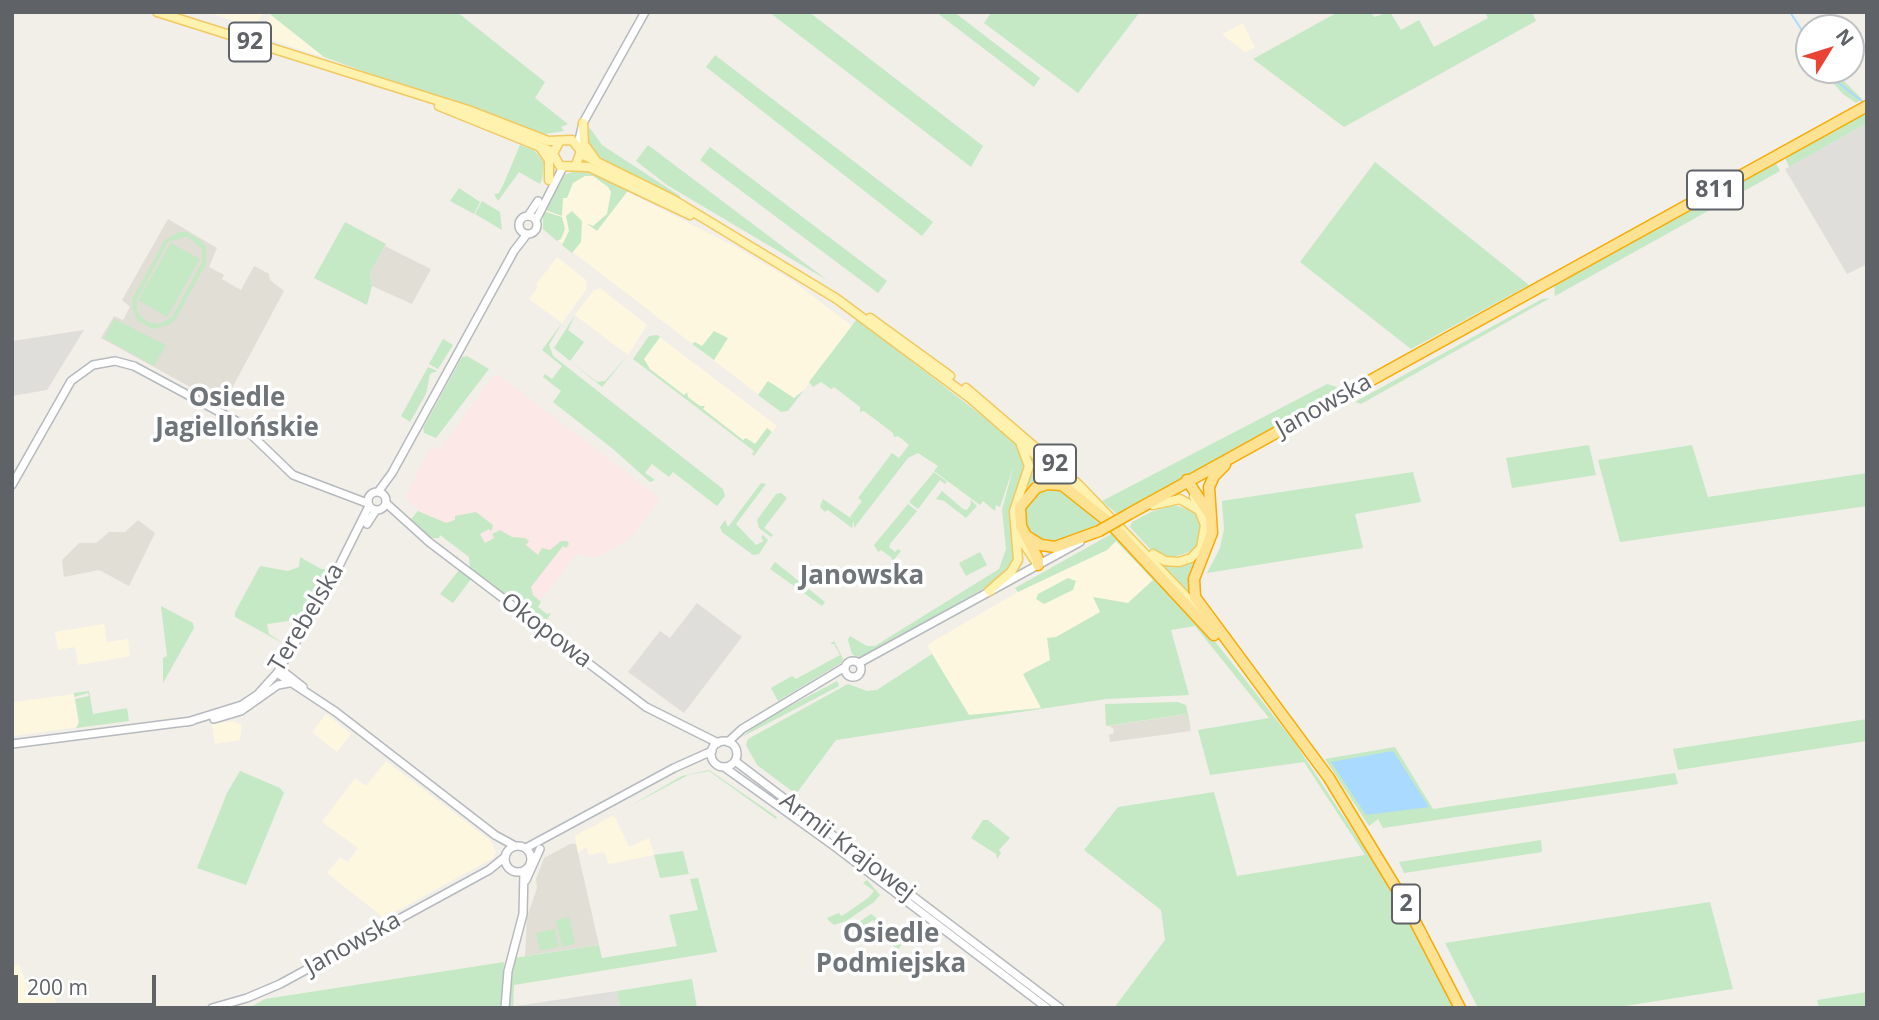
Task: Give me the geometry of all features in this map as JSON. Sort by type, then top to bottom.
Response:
[{"type":"highway","name":"Janowska","points":[[1087,538],[1187,480],[1867,106]]},
{"type":"highway","points":[[1219,632],[1197,601],[1193,587],[1211,543],[1206,514],[1212,480],[1242,452]]},
{"type":"highway","points":[[1187,480],[1206,514]]},
{"type":"highway","points":[[1038,565],[1038,559],[1021,533],[1021,504],[1031,491],[1044,484],[1067,488],[1098,511]]},
{"type":"highway","name":"2","points":[[1098,511],[1224,647],[1344,804]]},
{"type":"highway","points":[[1021,533],[1037,544],[1050,547],[1087,538]]},
{"type":"highway","name":"2","points":[[1219,632],[1306,743],[1407,906],[1460,1008]]},
{"type":"main road","name":"92","points":[[157,12],[477,113],[545,140],[578,144]]},
{"type":"main road","name":"92","points":[[394,88],[553,152]]},
{"type":"main road","points":[[583,123],[586,147],[600,164]]},
{"type":"main road","points":[[560,165],[553,152],[563,141]]},
{"type":"main road","points":[[576,165],[581,154],[578,144]]},
{"type":"main road","points":[[538,145],[549,160],[549,180]]},
{"type":"main road","name":"92","points":[[581,154],[668,197],[895,335],[993,410],[1070,477],[1132,537],[1219,632]]},
{"type":"main road","name":"92","points":[[560,165],[592,168],[715,226]]},
{"type":"main road","name":"92","points":[[837,299],[997,420],[1098,511]]},
{"type":"main road","points":[[989,591],[1017,563],[1021,533],[1014,509],[1027,475],[1028,460],[1021,446],[997,420]]},
{"type":"main road","points":[[1129,514],[1172,499],[1187,502],[1206,514],[1204,541],[1197,553],[1184,561],[1160,559],[1132,537]]},
{"type":"street","points":[[578,144],[583,123],[645,12]]},
{"type":"street","points":[[563,141],[583,123]]},
{"type":"street","points":[[560,165],[538,211],[535,230],[524,232],[520,221],[528,216],[560,165]]},
{"type":"street","points":[[528,216],[536,220]]},
{"type":"street","name":"Terebelska","points":[[267,692],[377,502],[524,232]]},
{"type":"street","points":[[12,485],[71,381],[93,365],[115,361],[134,366],[238,422],[293,475],[377,502]]},
{"type":"street","name":"Okopowa","points":[[377,502],[646,707],[695,730],[714,748]]},
{"type":"street","name":"Janowska","points":[[860,664],[1087,538]]},
{"type":"street","points":[[528,852],[548,838],[714,748],[731,744],[748,725],[818,685],[852,660],[860,664],[858,675],[818,685]]},
{"type":"street","points":[[845,667],[849,676]]},
{"type":"street","points":[[280,672],[289,683],[319,701]]},
{"type":"street","points":[[280,672],[495,835],[528,852],[540,849]]},
{"type":"street","name":"Terebelska","points":[[187,722],[242,705],[257,695],[280,672]]},
{"type":"street","name":"Terebelska","points":[[187,722],[236,713],[278,684],[289,683]]},
{"type":"street","points":[[12,744],[187,722]]},
{"type":"street","points":[[723,767],[735,761],[731,744]]},
{"type":"street","points":[[690,762],[713,761],[714,748]]},
{"type":"street","name":"Armii Krajowej","points":[[713,761],[834,846],[1047,1008]]},
{"type":"street","name":"Armii Krajowej","points":[[735,761],[1060,1008]]},
{"type":"street","points":[[495,835],[505,855],[507,867],[522,875]]},
{"type":"street","points":[[505,1008],[508,971],[523,914],[522,875],[548,838]]},
{"type":"street","name":"Janowska","points":[[212,1008],[281,984],[489,870],[515,846]]},
{"type":"street","points":[[523,891],[522,875],[530,864],[528,852]]},
{"type":"street","name":"Janowska","points":[[489,870],[507,867]]},
{"type":"shaded area","points":[[207,12],[263,12],[259,20],[246,25]]},
{"type":"shaded area","points":[[271,15],[324,57],[258,36]]},
{"type":"shaded area","points":[[1243,23],[1255,48],[1245,52],[1222,34]]},
{"type":"shaded area","points":[[1867,123],[1867,264],[1847,274],[1785,169]]},
{"type":"shaded area","points":[[588,172],[734,246],[793,281],[852,326],[788,411],[781,412],[543,229],[543,211],[551,198]]},
{"type":"shaded area","points":[[168,219],[217,248],[209,267],[224,275],[222,279],[241,290],[254,266],[269,274],[270,280],[284,291],[223,405],[101,338],[114,316],[123,320],[130,307],[122,300]]},
{"type":"shaded area","points":[[385,246],[431,269],[412,304],[372,286],[370,273]]},
{"type":"shaded area","points":[[557,257],[586,280],[587,288],[562,323],[529,299]]},
{"type":"shaded area","points":[[600,288],[647,325],[628,355],[575,315],[594,290]]},
{"type":"shaded area","points":[[84,330],[47,390],[12,396],[12,341]]},
{"type":"shaded area","points":[[657,335],[777,426],[757,453],[633,358]]},
{"type":"shaded area","points":[[499,375],[657,496],[658,502],[628,540],[595,558],[577,554],[538,603],[404,498],[432,446],[440,450],[493,376]]},
{"type":"shaded area","points":[[138,520],[155,533],[129,586],[99,570],[64,577],[62,560],[79,543],[96,543],[109,532],[125,532]]},
{"type":"shaded area","points":[[1116,541],[1153,580],[1128,603],[1093,598],[1101,612],[1056,637],[1041,708],[969,715],[927,645],[1018,592],[1107,550]]},
{"type":"shaded area","points":[[697,603],[742,637],[684,713],[628,672],[660,631],[670,638]]},
{"type":"shaded area","points":[[104,624],[107,642],[128,639],[130,656],[78,665],[75,647],[58,650],[55,632]]},
{"type":"shaded area","points":[[74,694],[79,727],[12,736],[12,705],[15,702]]},
{"type":"shaded area","points":[[326,714],[351,734],[337,752],[312,732]]},
{"type":"shaded area","points":[[1187,714],[1191,731],[1110,742],[1109,735],[1114,733],[1113,728],[1108,726]]},
{"type":"shaded area","points":[[233,721],[242,725],[240,740],[215,744],[212,724]]},
{"type":"shaded area","points":[[386,761],[491,841],[496,852],[493,858],[384,918],[327,873],[340,857],[348,862],[358,848],[322,822],[355,778],[366,786]]},
{"type":"shaded area","points":[[614,815],[629,847],[649,838],[654,855],[609,864],[604,852],[589,855],[586,847],[578,853],[575,836]]},
{"type":"shaded area","points":[[570,844],[576,844],[599,945],[525,956],[527,917],[544,858]]},
{"type":"shaded area","points":[[19,964],[29,991],[49,983],[58,1008],[12,1008],[12,966]]},
{"type":"shaded area","points":[[617,991],[620,1008],[509,1008],[509,1007]]},
{"type":"green space","points":[[272,12],[457,12],[545,82],[535,98],[568,124],[561,127],[564,131],[539,135],[324,57],[271,15]]},
{"type":"green space","points":[[769,12],[809,12],[983,146],[971,167]]},
{"type":"green space","points":[[936,12],[954,12],[1040,78],[1034,87]]},
{"type":"green space","points":[[992,12],[1140,12],[1078,93],[984,23]]},
{"type":"green space","points":[[1338,12],[1371,12],[1374,17],[1390,12],[1401,30],[1419,20],[1434,47],[1488,18],[1485,12],[1532,12],[1536,21],[1344,127],[1253,59]]},
{"type":"green space","points":[[715,55],[933,222],[922,236],[706,67]]},
{"type":"green space","points":[[1834,84],[1847,84],[1862,99],[1856,103]]},
{"type":"green space","points":[[1867,109],[1867,123],[1789,167],[1784,155]]},
{"type":"green space","points":[[590,128],[602,145],[680,196],[678,200],[593,154],[585,136]]},
{"type":"green space","points":[[520,145],[534,150],[544,162],[542,179],[540,184],[519,172],[498,201],[494,194],[499,193]]},
{"type":"green space","points":[[648,145],[827,280],[667,185],[636,161]]},
{"type":"green space","points":[[710,147],[887,281],[878,293],[700,160]]},
{"type":"green space","points":[[1774,160],[1780,171],[1555,296],[1554,282]]},
{"type":"green space","points":[[1375,162],[1529,285],[1411,349],[1300,262]]},
{"type":"green space","points":[[581,169],[630,188],[597,231],[586,223],[593,226],[607,214],[611,192],[593,176],[585,176],[573,183],[567,198],[563,198],[562,216],[542,209],[561,176]]},
{"type":"green space","points":[[459,188],[480,202],[474,214],[450,201]]},
{"type":"green space","points":[[482,201],[500,212],[502,230],[475,214]]},
{"type":"green space","points":[[543,211],[562,217],[565,229],[561,239],[557,241],[543,229]]},
{"type":"green space","points":[[572,211],[582,221],[581,242],[572,253],[562,245],[569,231],[566,216]]},
{"type":"green space","points":[[345,222],[386,244],[370,273],[372,286],[367,305],[314,278]]},
{"type":"green space","points":[[179,232],[187,232],[201,240],[206,247],[206,264],[175,320],[169,325],[153,329],[138,321],[132,306],[133,297],[165,240]],"holes":[[[187,236],[202,249],[202,262],[172,317],[160,324],[147,322],[137,312],[137,299],[168,242]]]},
{"type":"green space","points":[[171,243],[200,259],[167,317],[138,300]]},
{"type":"green space","points":[[1550,298],[1361,404],[1355,402],[1542,299]]},
{"type":"green space","points":[[575,315],[568,330],[584,342],[570,361],[554,348]]},
{"type":"green space","points":[[114,319],[166,345],[154,366],[104,338]]},
{"type":"green space","points":[[857,319],[1012,439],[1021,450],[1025,469],[1016,557],[1010,569],[995,582],[860,659],[852,654],[848,640],[850,636],[867,646],[875,646],[999,569],[1006,549],[1002,510],[1014,465],[1000,507],[996,505],[995,511],[983,501],[980,505],[934,471],[938,466],[918,453],[908,458],[854,528],[854,520],[852,528],[828,510],[825,512],[820,507],[823,499],[852,519],[850,517],[862,501],[858,498],[892,453],[899,458],[909,445],[898,436],[894,437],[893,433],[864,411],[860,412],[860,407],[834,387],[831,389],[821,382],[813,387],[809,382]]},
{"type":"green space","points":[[562,323],[549,345],[553,356],[723,489],[725,496],[717,506],[673,472],[669,477],[652,464],[645,473],[655,480],[650,482],[553,402],[561,391],[543,377],[545,374],[552,379],[562,366],[542,350]]},
{"type":"green space","points":[[714,331],[728,338],[714,360],[751,387],[692,344],[695,342],[702,346]]},
{"type":"green space","points":[[649,336],[660,337],[644,359],[650,369],[684,395],[687,392],[688,397],[700,406],[705,406],[703,409],[743,440],[746,438],[755,444],[767,428],[772,432],[754,456],[754,451],[633,359]]},
{"type":"green space","points":[[443,339],[453,345],[438,369],[429,364]]},
{"type":"green space","points":[[628,355],[602,387],[570,361],[597,382],[605,381]]},
{"type":"green space","points":[[467,356],[489,369],[436,438],[424,433],[423,428],[462,357]]},
{"type":"green space","points":[[428,367],[437,371],[430,374],[426,394],[410,422],[401,416]]},
{"type":"green space","points":[[768,381],[794,398],[804,390],[788,411],[781,412],[758,395]]},
{"type":"green space","points":[[1327,384],[1341,388],[1327,400],[1117,514],[1102,501]]},
{"type":"green space","points":[[1589,445],[1596,475],[1512,488],[1506,458]]},
{"type":"green space","points":[[1692,445],[1708,497],[1867,473],[1867,506],[1620,542],[1598,460]]},
{"type":"green space","points":[[1026,449],[1066,484],[1033,486],[1026,492],[1016,513],[1029,477]]},
{"type":"green space","points":[[934,472],[947,482],[945,484],[940,480],[918,509],[909,502]]},
{"type":"green space","points":[[1413,472],[1421,502],[1355,514],[1363,548],[1207,573],[1220,548],[1224,529],[1222,501]]},
{"type":"green space","points":[[761,483],[766,484],[736,524],[756,545],[764,541],[761,538],[763,535],[768,540],[759,554],[753,555],[722,532],[720,527],[725,520],[728,527]]},
{"type":"green space","points":[[1047,488],[1062,490],[1100,520],[1099,524],[1054,543],[1034,537],[1026,527],[1025,508],[1033,495]]},
{"type":"green space","points":[[942,491],[963,509],[967,510],[971,504],[970,499],[977,506],[966,518],[944,501],[936,499]]},
{"type":"green space","points":[[781,493],[787,498],[764,528],[773,535],[771,537],[759,528],[757,520],[776,494]]},
{"type":"green space","points":[[392,504],[411,519],[418,511],[446,523],[455,520],[455,516],[476,512],[493,525],[491,532],[489,529],[480,534],[485,543],[494,538],[492,534],[500,530],[512,537],[525,538],[529,541],[526,545],[538,555],[542,548],[550,550],[561,541],[567,541],[569,544],[566,548],[563,546],[531,587],[533,595],[541,602],[538,607],[547,614],[551,613],[545,623],[470,569],[469,557],[440,535],[439,538],[428,538]]},
{"type":"green space","points":[[908,504],[917,511],[890,544],[889,547],[895,552],[898,549],[901,551],[892,562],[892,558],[881,550],[878,552],[874,545]]},
{"type":"green space","points":[[1174,505],[1193,511],[1202,526],[1200,542],[1194,550],[1172,558],[1151,550],[1130,527],[1132,522],[1151,512]]},
{"type":"green space","points":[[1205,514],[1210,521],[1193,599],[1158,562],[1166,565],[1196,557]]},
{"type":"green space","points":[[1113,533],[1210,635],[1295,743],[1390,887],[1454,1008],[1114,1008],[1165,940],[1161,910],[1084,850],[1118,807],[1214,792],[1237,876],[1365,855],[1304,762],[1210,775],[1198,730],[1269,718],[1195,626],[1171,630],[1189,695],[1106,699],[836,740],[796,794],[757,765],[746,745],[748,739],[848,684],[867,691],[877,690],[932,654],[969,715],[1041,708],[1023,674],[1050,660],[1047,638],[1056,637],[1100,612],[1093,597],[1128,603],[1153,580],[1116,541],[1107,550],[1018,592],[1015,588]]},
{"type":"green space","points":[[980,552],[987,565],[966,576],[959,563]]},
{"type":"green space","points":[[300,557],[321,569],[329,569],[303,619],[267,624],[269,634],[286,645],[235,617],[235,612],[260,566],[288,571],[299,567]]},
{"type":"green space","points":[[775,562],[825,602],[822,606],[770,569]]},
{"type":"green space","points":[[459,570],[471,579],[453,603],[440,594]]},
{"type":"green space","points":[[1068,578],[1076,581],[1073,590],[1044,604],[1036,599],[1038,594]]},
{"type":"green space","points":[[161,606],[193,623],[194,628],[163,683],[163,658],[167,656]]},
{"type":"green space","points":[[834,641],[843,659],[841,663],[778,701],[771,688],[792,676],[796,679],[840,655],[834,644],[830,644]]},
{"type":"green space","points":[[837,681],[839,686],[742,737],[758,723]]},
{"type":"green space","points":[[89,691],[93,714],[127,708],[129,721],[76,728],[79,722],[75,699],[89,696],[88,693],[74,697],[74,693]]},
{"type":"green space","points":[[1178,702],[1186,705],[1191,729],[1186,714],[1106,726],[1105,704]]},
{"type":"green space","points":[[1867,719],[1867,741],[1678,770],[1673,749]]},
{"type":"green space","points":[[1395,747],[1433,809],[1675,773],[1678,784],[1383,828],[1378,819],[1369,826],[1325,759]]},
{"type":"green space","points":[[709,770],[777,817],[776,819],[709,771],[688,775],[628,807],[682,776]]},
{"type":"green space","points":[[240,771],[280,788],[284,793],[246,885],[197,868],[227,793]]},
{"type":"green space","points":[[983,820],[988,820],[1010,838],[999,850],[1001,853],[997,859],[996,854],[971,838]]},
{"type":"green space","points":[[1541,840],[1542,852],[1404,873],[1399,862]]},
{"type":"green space","points":[[683,851],[689,874],[660,878],[654,855]]},
{"type":"green space","points":[[698,878],[717,952],[514,985],[513,1007],[509,1007],[514,958],[599,945],[602,958],[677,946],[669,915],[698,910],[690,879]]},
{"type":"green space","points":[[867,880],[880,895],[874,902],[846,921],[834,925],[829,921],[827,918],[839,913],[841,916],[868,898],[874,891],[863,883]]},
{"type":"green space","points":[[1710,902],[1733,989],[1612,1008],[1478,1008],[1445,943]]},
{"type":"green space","points":[[871,914],[891,929],[888,932],[898,945],[902,944],[893,958],[882,965],[880,962],[896,950],[873,920],[863,927],[867,936],[856,932],[853,926]]},
{"type":"green space","points":[[569,917],[575,944],[562,947],[556,920]]},
{"type":"green space","points":[[555,929],[559,947],[540,951],[536,933]]},
{"type":"green space","points":[[504,962],[501,1008],[249,1008],[265,999]]},
{"type":"green space","points":[[692,979],[697,1008],[620,1008],[617,991]]},
{"type":"green space","points":[[1867,992],[1867,1008],[1819,1008],[1817,1000]]},
{"type":"water","points":[[1393,751],[1429,807],[1366,815],[1331,762]]},
{"type":"waterway","points":[[1790,12],[1795,20]]},
{"type":"waterway","points":[[1840,84],[1863,102]]},
{"type":"district","name":"Osiedle Jagiellońskie","points":[[237,414]]},
{"type":"district","name":"Janowska","points":[[862,577]]},
{"type":"district","name":"Osiedle Podmiejska","points":[[891,950]]}]
